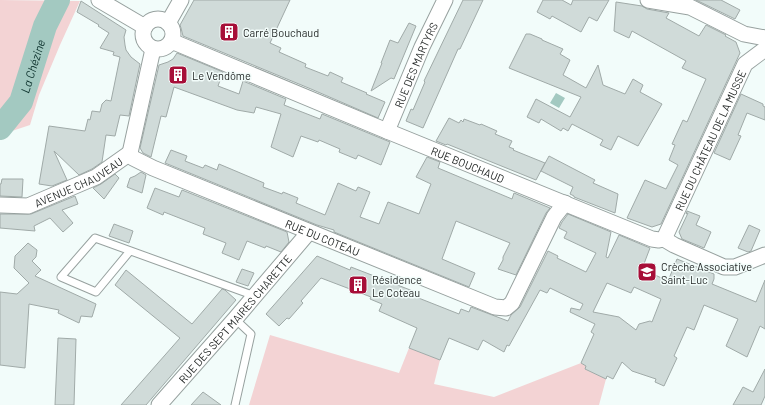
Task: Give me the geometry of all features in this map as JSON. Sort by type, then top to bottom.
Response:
[{"type":"street","points":[[99,0],[145,27]]},
{"type":"street","points":[[168,23],[181,0]]},
{"type":"street","name":"RUE DES MARTYRS","points":[[387,131],[422,47],[445,0]]},
{"type":"street","points":[[648,0],[690,7],[744,34],[765,38]]},
{"type":"street","points":[[156,19],[164,20],[168,23],[173,30],[172,40],[168,46],[163,49],[153,49],[144,40],[143,33],[145,27],[148,22],[156,19]]},
{"type":"street","name":"RUE BOUCHAUD","points":[[172,40],[176,43],[387,131],[652,239],[664,239],[674,245],[724,267],[735,267],[765,255]]},
{"type":"street","name":"RUE DU CHÂTEAU DE LA MUSSE","points":[[664,239],[744,64],[765,48]]},
{"type":"street","points":[[130,153],[153,49]]},
{"type":"street","name":"AVENUE CHAUVEAU","points":[[0,205],[28,206],[96,177],[130,153]]},
{"type":"street","name":"RUE DU COTEAU","points":[[130,153],[133,158],[141,163],[496,307],[506,308],[512,303],[554,217],[565,203]]},
{"type":"street","name":"RUE DES SEPT MAIRES CHARETTE","points":[[160,405],[310,232]]},
{"type":"lane","points":[[130,251],[96,292],[61,277],[95,238],[255,296]]},
{"type":"lane","points":[[235,319],[251,334],[235,405]]},
{"type":"shaded area","points":[[0,0],[80,1],[39,95],[30,125],[0,135]]},
{"type":"shaded area","points":[[556,93],[565,98],[559,108],[550,103]]},
{"type":"shaded area","points":[[270,335],[399,373],[409,348],[440,360],[434,384],[494,397],[581,363],[586,366],[585,369],[606,379],[599,405],[249,405]]},
{"type":"building","name":"Carré Bouchaud","points":[[194,0],[290,0],[270,43],[281,48],[279,52],[306,64],[305,67],[328,76],[330,72],[343,78],[341,82],[385,102],[378,118],[183,36],[180,25]]},
{"type":"building","points":[[463,0],[483,0],[460,49],[458,49],[423,128],[406,121],[411,109],[413,110],[425,82],[424,81]]},
{"type":"building","points":[[543,0],[562,0],[571,5],[573,0],[609,0],[597,21],[589,17],[581,32],[552,16],[550,19],[537,12]]},
{"type":"building","points":[[696,0],[721,0],[740,10],[735,19]]},
{"type":"building","points":[[81,1],[126,30],[124,37],[126,50],[131,57],[140,64],[129,116],[120,115],[115,136],[106,135],[102,162],[79,175],[54,151],[67,180],[52,186],[39,184],[49,126],[85,131],[92,111],[100,112],[102,104],[106,100],[111,101],[120,57],[113,55],[114,52],[100,48],[109,33],[98,26],[99,25],[77,12]]},
{"type":"building","points":[[616,2],[642,6],[647,9],[669,13],[666,18],[699,36],[706,25],[736,42],[740,53],[661,224],[652,227],[627,218],[645,180],[666,189],[678,165],[669,160],[675,145],[672,144],[683,120],[687,122],[706,79],[682,68],[686,61],[632,31],[629,38],[614,31]]},
{"type":"building","points":[[409,23],[416,26],[394,79],[391,78],[371,91],[390,40],[398,43]]},
{"type":"building","points":[[526,34],[530,34],[563,49],[560,54],[570,60],[563,75],[586,88],[598,65],[603,85],[625,94],[633,79],[643,85],[640,92],[662,104],[638,146],[618,136],[611,150],[600,145],[603,140],[572,124],[568,131],[563,128],[561,131],[541,119],[539,123],[527,117],[536,99],[570,117],[581,97],[509,68]]},
{"type":"building","points":[[177,53],[223,72],[218,86],[239,94],[243,81],[286,99],[284,105],[320,119],[322,114],[390,142],[381,165],[358,155],[356,159],[339,152],[340,149],[319,140],[318,142],[301,136],[293,157],[271,147],[281,114],[256,107],[254,113],[237,110],[174,87],[166,117],[161,116],[151,157],[143,153],[140,148],[159,65],[173,59]]},
{"type":"building","points":[[741,94],[763,104],[765,107],[765,120],[747,113],[738,135],[741,136],[730,160],[714,153]]},
{"type":"building","points":[[449,118],[459,123],[461,120],[463,122],[464,119],[497,131],[495,134],[512,141],[509,147],[514,149],[513,150],[545,163],[536,180],[447,144],[446,145],[436,141]]},
{"type":"building","points":[[171,150],[187,156],[185,161],[203,168],[205,165],[217,170],[219,164],[264,183],[263,187],[282,194],[283,192],[298,198],[296,203],[325,215],[338,183],[356,191],[358,187],[370,192],[360,217],[379,224],[388,202],[419,214],[431,184],[416,177],[427,157],[440,162],[438,168],[512,199],[514,193],[550,208],[546,213],[516,275],[498,269],[510,243],[456,221],[442,259],[475,273],[469,287],[334,232],[334,230],[317,225],[165,163]]},
{"type":"building","points":[[549,156],[595,180],[593,183],[618,194],[615,213],[574,197],[570,194],[573,187],[541,171]]},
{"type":"building","points":[[141,172],[146,175],[142,193],[127,187],[130,178]]},
{"type":"building","points":[[115,174],[119,178],[104,199],[93,188]]},
{"type":"building","points":[[2,179],[23,179],[22,197],[0,196],[0,184]]},
{"type":"building","points":[[155,188],[179,197],[182,190],[287,232],[289,242],[281,252],[247,241],[239,260],[222,253],[226,243],[203,234],[205,228],[164,212],[163,215],[147,208]]},
{"type":"building","points":[[75,196],[78,204],[62,210],[73,223],[63,232],[50,218],[34,226],[35,231],[0,228],[0,214],[31,214]]},
{"type":"building","points":[[687,211],[700,216],[696,225],[711,232],[704,248],[682,239],[679,232],[688,213],[686,214]]},
{"type":"building","points":[[568,214],[611,232],[606,257],[608,258],[619,235],[650,248],[642,269],[668,281],[677,259],[714,274],[712,284],[756,302],[765,280],[765,329],[760,326],[747,357],[726,346],[738,319],[704,305],[694,330],[687,327],[674,356],[677,358],[664,386],[655,382],[656,379],[632,371],[622,362],[613,379],[607,376],[606,379],[585,369],[586,366],[581,363],[594,334],[591,332],[595,324],[570,312],[571,308],[580,310],[583,304],[550,288],[547,293],[540,290],[509,346],[507,345],[504,352],[483,340],[478,350],[449,338],[440,360],[409,348],[417,328],[379,311],[382,304],[370,299],[371,297],[321,278],[301,301],[303,303],[289,319],[287,318],[279,326],[266,314],[317,256],[350,270],[351,267],[418,293],[416,297],[459,314],[461,309],[469,312],[471,307],[508,321],[511,315],[520,307],[548,251],[558,256],[557,258],[586,272],[596,253],[564,238],[567,232],[559,228]],"holes":[[[607,283],[631,293],[634,287],[661,299],[652,322],[650,321],[639,324],[636,330],[619,317],[593,312]]]},
{"type":"building","points":[[114,224],[133,231],[129,243],[109,236]]},
{"type":"building","points":[[749,225],[760,230],[751,251],[748,252],[738,248]]},
{"type":"building","points":[[28,243],[37,250],[36,257],[32,261],[41,270],[35,276],[96,304],[92,317],[81,316],[79,323],[58,313],[59,310],[29,304],[25,368],[0,365],[0,292],[17,294],[29,283],[14,268],[15,256]]},
{"type":"building","points":[[242,269],[254,273],[248,286],[236,282]]},
{"type":"building","points":[[126,270],[192,324],[222,289],[236,300],[146,405],[121,405],[180,338],[115,285]]},
{"type":"building","points":[[58,338],[76,339],[74,405],[55,405]]},
{"type":"building","points":[[765,369],[765,396],[761,405],[733,405],[743,387],[753,392]]},
{"type":"building","points":[[203,392],[221,405],[191,405]]},
{"type":"waterway","name":"La Chézine","points":[[0,128],[21,102],[45,26],[58,0]]},
{"type":"place","name":"Carré Bouchaud","points":[[229,32]]},
{"type":"place","name":"Le Vendôme","points":[[178,75]]},
{"type":"place","name":"Crèche Associative Saint-Luc","points":[[647,272]]},
{"type":"place","name":"Résidence Le Coteau","points":[[358,285]]}]
